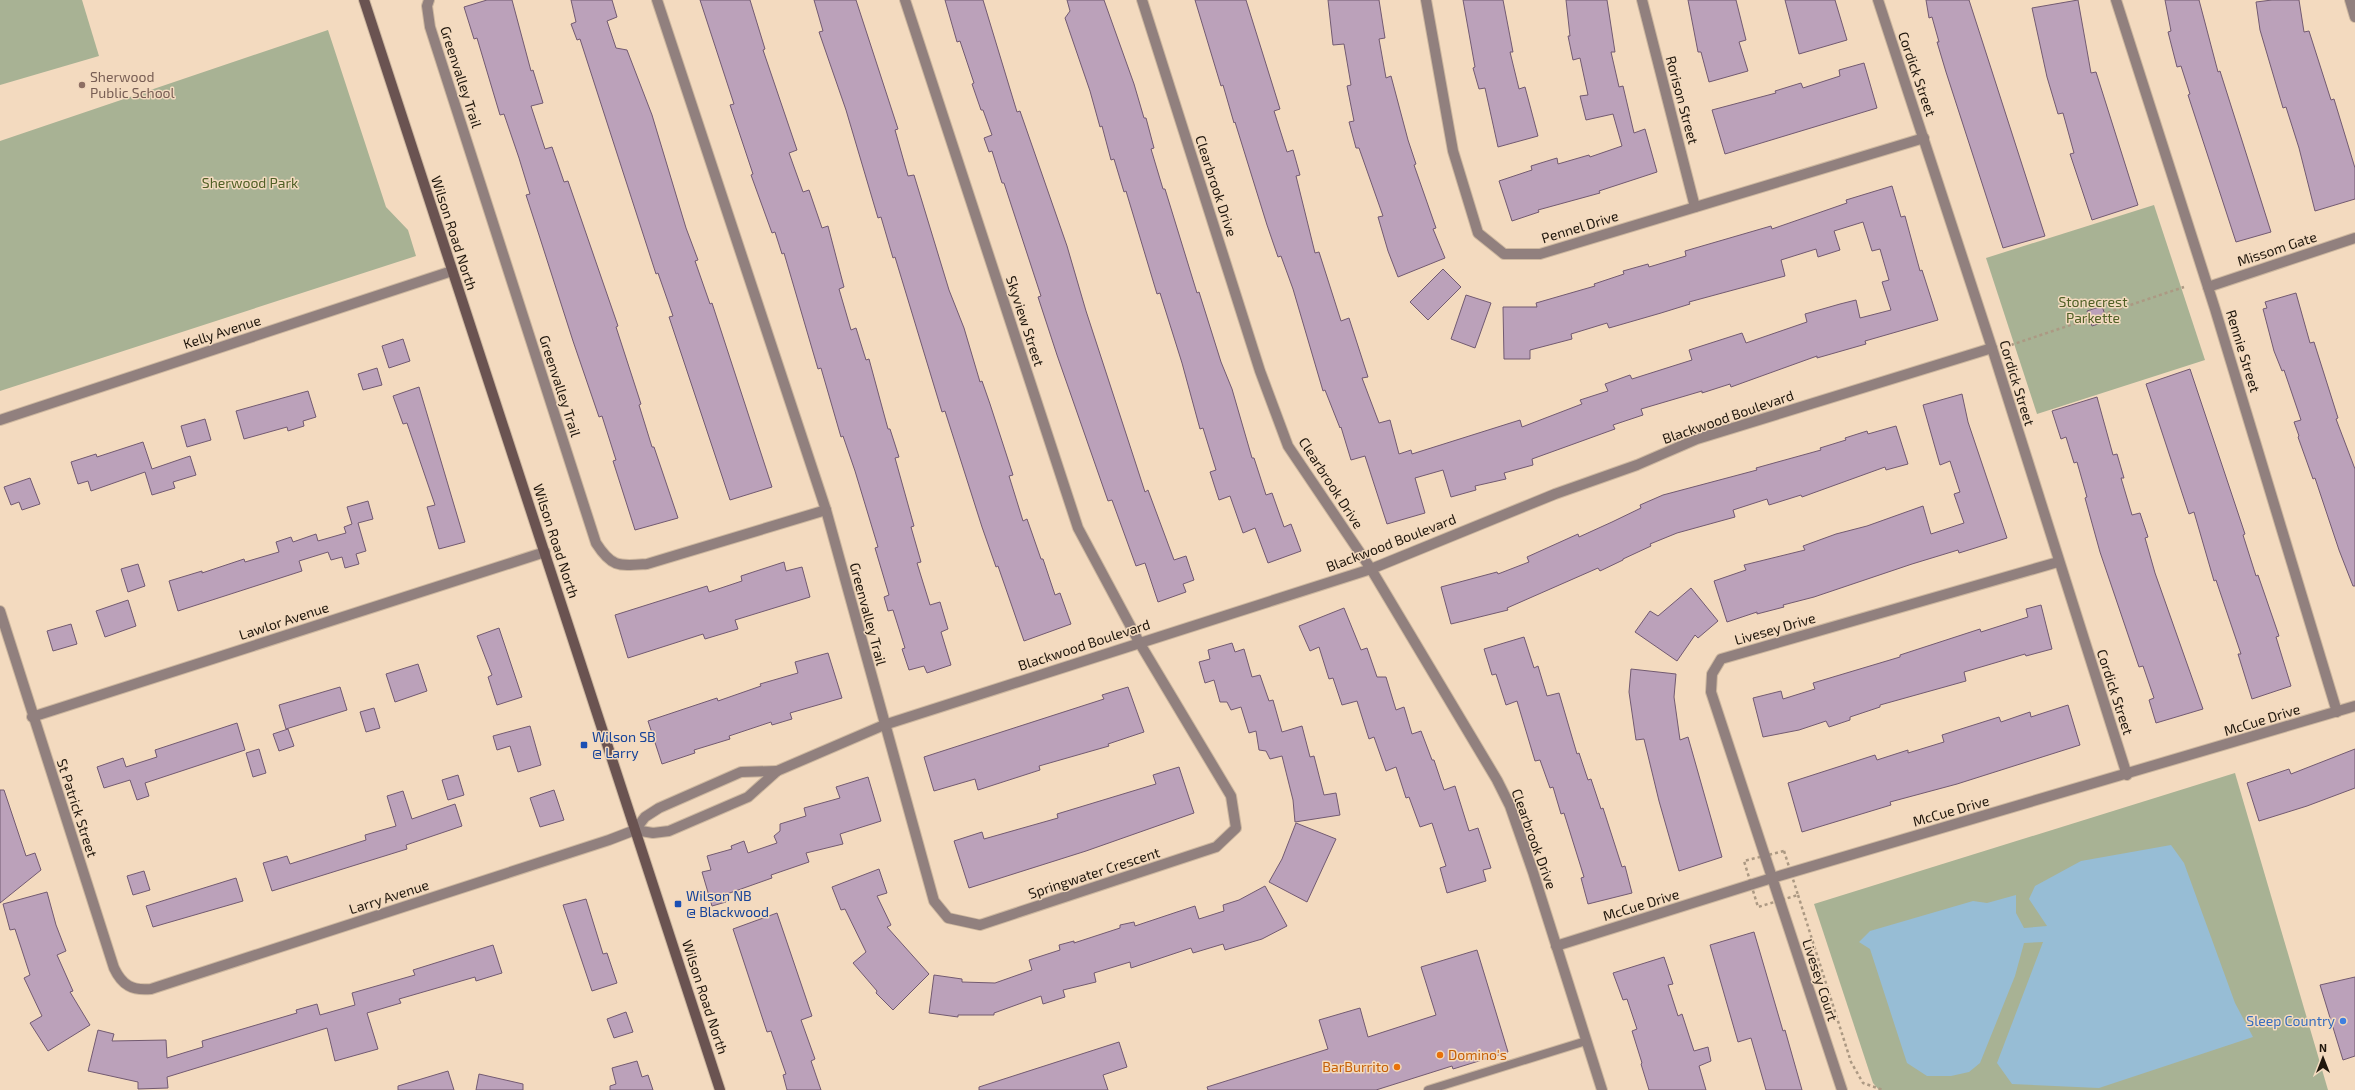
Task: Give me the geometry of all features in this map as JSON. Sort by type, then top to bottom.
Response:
[{"type":"street","name":"Wilson Road North","points":[[364,0],[720,1090]]},
{"type":"street","name":"Greenvalley Trail","points":[[429,0],[427,6],[432,34],[596,543],[606,559],[621,566],[647,564],[826,510]]},
{"type":"street","name":"Greenvalley Trail","points":[[657,0],[826,510],[884,725]]},
{"type":"street","name":"Skyview Street","points":[[905,0],[1078,528],[1139,642]]},
{"type":"street","name":"Clearbrook Drive","points":[[1142,0],[1260,371],[1288,446],[1371,569],[1497,780],[1510,806],[1602,1090]]},
{"type":"street","name":"Pennel Drive","points":[[1426,0],[1453,151],[1478,234],[1504,254],[1540,254],[1924,138]]},
{"type":"street","name":"Rorison Street","points":[[1642,0],[1695,207]]},
{"type":"street","name":"Cordick Street","points":[[1878,0],[1992,348],[2058,562],[2127,775]]},
{"type":"street","name":"Rennie Street","points":[[2116,0],[2208,287],[2337,712]]},
{"type":"street","points":[[2350,0],[2355,17]]},
{"type":"street","name":"Missom Gate","points":[[2208,287],[2355,238]]},
{"type":"street","name":"Kelly Avenue","points":[[0,420],[452,271]]},
{"type":"street","name":"Blackwood Boulevard","points":[[777,771],[741,772],[659,808],[645,817],[635,830],[653,833],[669,831],[748,797],[777,771],[884,725],[1139,642],[1371,569],[1554,494],[1637,465],[1697,439],[1992,348]]},
{"type":"street","name":"Lawlor Avenue","points":[[32,717],[545,552]]},
{"type":"street","name":"Livesey Drive","points":[[1772,878],[1711,692],[1712,674],[1721,659],[2058,562]]},
{"type":"street","name":"St Patrick Street","points":[[0,611],[32,717],[114,968],[120,980],[129,988],[140,990],[151,989]]},
{"type":"street","name":"Springwater Crescent","points":[[884,725],[934,901],[948,918],[980,925],[1216,848],[1236,828],[1231,796],[1139,642]]},
{"type":"street","name":"McCue Drive","points":[[1556,946],[1772,878],[2127,775],[2355,706]]},
{"type":"street","name":"Larry Avenue","points":[[151,989],[602,843],[635,830]]},
{"type":"street","name":"Livesey Court","points":[[1772,878],[1842,1090]]},
{"type":"lane","points":[[1433,1089],[1586,1041]]},
{"type":"path","points":[[2011,345],[2184,287]]},
{"type":"path","points":[[1798,895],[1851,1062],[1863,1084],[1883,1090]]},
{"type":"green space","points":[[0,0],[82,0],[99,56],[0,85]]},
{"type":"green space","name":"Sherwood Park","points":[[328,30],[386,207],[408,230],[416,256],[0,391],[0,141]]},
{"type":"green space","name":"Stonecrest Parkette","points":[[2154,205],[2205,360],[2037,414],[1986,258]]},
{"type":"green space","points":[[2235,773],[2328,1090],[1879,1090],[1873,1083],[1814,904]]},
{"type":"water","points":[[2171,845],[2184,863],[2235,1003],[2253,1037],[2099,1088],[2012,1084],[1997,1063],[2043,942],[2024,943],[2015,976],[1980,1063],[1969,1072],[1951,1076],[1927,1076],[1907,1063],[1870,949],[1859,942],[1870,931],[1973,901],[1987,903],[2016,895],[2016,913],[2024,928],[2047,926],[2029,899],[2035,886],[2081,861]]},
{"type":"building","points":[[487,0],[512,0],[531,71],[533,70],[543,103],[531,106],[545,149],[552,147],[564,182],[568,181],[618,326],[616,327],[641,404],[639,405],[652,447],[654,447],[678,518],[635,530],[613,461],[616,460],[602,416],[599,417],[526,195],[530,194],[519,158],[504,114],[500,115],[477,38],[474,39],[464,7]]},
{"type":"building","points":[[571,0],[612,0],[617,17],[607,21],[616,48],[627,50],[652,115],[686,228],[698,260],[695,261],[710,304],[712,303],[772,487],[730,500],[669,317],[673,316],[658,273],[656,274],[580,39],[577,40],[571,24],[576,22]]},
{"type":"building","points":[[700,0],[750,0],[765,49],[763,50],[797,150],[789,153],[803,192],[809,190],[822,228],[828,226],[844,287],[839,289],[851,330],[856,328],[866,360],[869,359],[888,429],[890,429],[899,457],[895,458],[914,526],[911,527],[921,562],[917,563],[930,605],[940,602],[948,629],[941,632],[951,665],[927,673],[924,666],[909,670],[902,649],[905,648],[893,610],[888,611],[884,597],[889,595],[875,548],[878,547],[855,471],[843,436],[841,437],[821,368],[818,369],[784,253],[782,254],[775,232],[772,233],[751,175],[753,174],[730,105],[734,104]]},
{"type":"building","points":[[814,0],[856,0],[898,129],[895,130],[908,176],[914,175],[949,290],[964,328],[980,382],[982,381],[1013,475],[1009,476],[1023,521],[1027,519],[1055,595],[1060,593],[1071,624],[1024,641],[998,566],[996,567],[982,527],[945,411],[942,412],[895,257],[893,258],[881,217],[878,218],[846,110],[819,32],[823,31]]},
{"type":"building","points":[[945,0],[983,0],[1017,112],[1020,111],[1067,246],[1086,311],[1145,492],[1148,490],[1174,560],[1186,556],[1194,580],[1183,584],[1186,592],[1158,602],[1145,563],[1136,566],[1112,500],[1108,501],[1038,297],[1041,296],[1004,183],[1002,183],[992,151],[989,152],[984,138],[992,135],[972,84],[974,83],[960,41],[957,42]]},
{"type":"building","points":[[1067,0],[1104,0],[1134,84],[1144,118],[1146,118],[1154,148],[1151,149],[1163,189],[1165,189],[1197,293],[1199,292],[1221,362],[1232,389],[1252,458],[1254,458],[1266,495],[1272,493],[1284,527],[1291,524],[1301,551],[1268,563],[1255,528],[1243,533],[1230,496],[1219,500],[1210,472],[1216,470],[1203,428],[1200,429],[1182,363],[1160,293],[1157,294],[1126,191],[1124,192],[1114,159],[1111,160],[1102,126],[1100,127],[1090,91],[1065,18],[1070,11]]},
{"type":"building","points":[[1195,0],[1246,0],[1280,109],[1274,111],[1287,152],[1293,150],[1300,175],[1296,176],[1315,253],[1319,252],[1341,321],[1349,318],[1368,377],[1362,378],[1379,423],[1390,420],[1399,454],[1411,450],[1412,454],[1520,420],[1522,427],[1582,404],[1580,400],[1608,391],[1605,384],[1630,375],[1632,379],[1692,360],[1689,350],[1742,333],[1746,343],[1807,322],[1805,314],[1856,300],[1860,318],[1891,310],[1882,282],[1889,280],[1880,249],[1872,251],[1863,222],[1834,231],[1840,250],[1818,257],[1816,249],[1781,260],[1785,276],[1689,302],[1690,304],[1609,328],[1607,323],[1571,334],[1572,339],[1530,350],[1530,359],[1504,359],[1503,307],[1537,307],[1536,303],[1595,286],[1594,284],[1624,274],[1623,271],[1648,264],[1649,267],[1686,256],[1685,251],[1771,226],[1772,229],[1847,203],[1846,200],[1892,186],[1901,217],[1905,216],[1920,271],[1922,270],[1938,320],[1865,341],[1866,344],[1817,358],[1817,356],[1731,387],[1730,384],[1641,409],[1643,415],[1613,425],[1615,429],[1532,459],[1533,465],[1504,473],[1506,479],[1475,486],[1476,490],[1451,497],[1443,470],[1415,478],[1425,513],[1387,524],[1365,456],[1351,460],[1341,427],[1340,428],[1325,390],[1323,391],[1293,289],[1281,256],[1278,257],[1267,225],[1223,85],[1221,86]]},
{"type":"building","points":[[1328,0],[1379,0],[1385,38],[1379,39],[1386,78],[1391,76],[1416,164],[1414,165],[1436,228],[1433,229],[1445,258],[1398,277],[1388,251],[1378,217],[1383,216],[1359,148],[1356,148],[1349,122],[1354,121],[1347,86],[1351,85],[1344,44],[1333,45]]},
{"type":"building","points":[[1463,0],[1503,0],[1513,52],[1510,52],[1519,89],[1525,87],[1538,136],[1498,147],[1485,88],[1479,89],[1473,68],[1475,67]]},
{"type":"building","points":[[1566,0],[1607,0],[1615,52],[1611,52],[1619,87],[1623,86],[1634,133],[1645,129],[1657,172],[1599,191],[1600,193],[1538,210],[1539,212],[1512,221],[1499,181],[1532,170],[1531,166],[1557,158],[1558,164],[1589,155],[1590,157],[1622,146],[1613,114],[1586,120],[1580,96],[1588,95],[1580,58],[1573,60],[1568,36],[1570,36]]},
{"type":"building","points":[[1688,0],[1736,0],[1746,40],[1739,42],[1748,71],[1709,82],[1701,52],[1698,52]]},
{"type":"building","points":[[1785,0],[1835,0],[1847,40],[1799,54]]},
{"type":"building","points":[[1926,0],[1969,0],[2045,236],[2003,248],[1946,72],[1937,42],[1939,42],[1932,17],[1929,18]]},
{"type":"building","points":[[2078,0],[2091,73],[2096,72],[2138,205],[2092,220],[2070,154],[2074,153],[2063,113],[2058,114],[2047,77],[2032,8]]},
{"type":"building","points":[[2165,0],[2199,0],[2218,72],[2220,71],[2271,232],[2236,242],[2188,95],[2190,94],[2181,66],[2177,67],[2168,32],[2171,31]]},
{"type":"building","points":[[2272,0],[2299,0],[2304,32],[2309,31],[2331,100],[2334,99],[2355,168],[2355,199],[2315,211],[2299,148],[2286,107],[2283,108],[2260,30],[2256,2]]},
{"type":"building","points":[[1864,63],[1877,108],[1725,154],[1712,110],[1776,93],[1775,91],[1801,83],[1803,88],[1840,76],[1839,70]]},
{"type":"building","points":[[1443,269],[1461,287],[1428,320],[1410,302]]},
{"type":"building","points":[[2296,293],[2310,343],[2314,342],[2338,418],[2336,419],[2355,469],[2355,586],[2353,586],[2339,550],[2315,478],[2313,479],[2298,437],[2299,436],[2294,422],[2301,420],[2284,370],[2282,371],[2274,351],[2263,309],[2267,308],[2265,302]]},
{"type":"building","points":[[1466,295],[1491,303],[1475,348],[1451,339]]},
{"type":"building","points":[[2102,306],[2107,321],[2092,326],[2087,311]]},
{"type":"building","points":[[403,339],[410,361],[389,368],[382,346]]},
{"type":"building","points":[[377,368],[382,385],[363,390],[358,374]]},
{"type":"building","points":[[2190,369],[2245,534],[2243,535],[2256,576],[2258,575],[2279,636],[2276,637],[2291,686],[2252,699],[2238,654],[2241,654],[2216,580],[2214,581],[2194,512],[2189,514],[2146,384]]},
{"type":"building","points":[[419,387],[465,542],[439,549],[427,507],[435,505],[407,423],[403,424],[393,396]]},
{"type":"building","points":[[308,391],[316,417],[303,421],[304,426],[288,431],[287,427],[244,439],[236,411]]},
{"type":"building","points":[[1962,394],[1968,422],[2007,538],[1959,553],[1958,550],[1814,597],[1783,605],[1784,607],[1757,614],[1757,612],[1727,622],[1714,581],[1746,570],[1744,565],[1805,550],[1803,546],[1836,534],[1867,526],[1923,506],[1931,534],[1964,523],[1954,494],[1960,492],[1950,461],[1940,465],[1923,405]]},
{"type":"building","points":[[2097,397],[2113,455],[2117,454],[2124,478],[2121,478],[2132,515],[2140,513],[2148,537],[2145,538],[2155,573],[2203,709],[2156,723],[2149,700],[2154,698],[2143,666],[2139,667],[2100,552],[2077,462],[2074,463],[2066,437],[2061,439],[2052,411]]},
{"type":"building","points":[[205,419],[211,440],[187,447],[181,426]]},
{"type":"building","points":[[1896,426],[1908,464],[1886,470],[1885,467],[1802,497],[1801,495],[1769,505],[1767,499],[1733,510],[1735,517],[1677,533],[1650,544],[1651,546],[1600,571],[1598,568],[1507,608],[1508,610],[1451,624],[1441,587],[1497,572],[1498,574],[1529,562],[1527,557],[1578,534],[1579,537],[1612,522],[1641,508],[1640,505],[1663,495],[1757,470],[1756,468],[1821,450],[1820,448],[1846,440],[1845,438],[1867,431],[1868,434]]},
{"type":"building","points":[[143,442],[152,469],[190,456],[196,475],[173,482],[175,488],[152,495],[145,472],[91,491],[88,481],[78,484],[71,462],[96,454],[97,457]]},
{"type":"building","points":[[30,478],[40,504],[22,510],[19,502],[11,505],[4,487]]},
{"type":"building","points":[[368,501],[373,519],[358,523],[366,551],[356,554],[359,564],[345,568],[342,557],[331,560],[328,552],[299,561],[302,571],[178,611],[169,581],[202,571],[202,573],[244,559],[245,562],[279,552],[276,542],[291,537],[293,542],[316,534],[318,541],[346,533],[344,527],[352,524],[347,507]]},
{"type":"building","points":[[784,562],[786,571],[802,567],[810,597],[735,620],[738,629],[705,639],[703,634],[628,658],[615,615],[707,586],[709,592],[742,581],[741,576]]},
{"type":"building","points":[[138,564],[145,586],[128,592],[121,569]]},
{"type":"building","points":[[1691,588],[1718,621],[1698,638],[1695,635],[1677,661],[1635,632],[1650,611],[1658,616]]},
{"type":"building","points":[[128,600],[136,626],[105,637],[96,611]]},
{"type":"building","points":[[2041,605],[2052,649],[2026,656],[2025,654],[1964,672],[1966,681],[1880,705],[1880,707],[1850,717],[1850,720],[1829,727],[1826,721],[1799,730],[1763,737],[1753,698],[1781,691],[1783,699],[1815,689],[1813,683],[1900,657],[1900,655],[1980,629],[1981,632],[2028,617],[2026,609]]},
{"type":"building","points":[[1344,608],[1361,650],[1367,648],[1377,677],[1386,677],[1396,710],[1404,707],[1412,734],[1421,731],[1432,760],[1434,760],[1444,790],[1455,786],[1469,831],[1478,828],[1491,868],[1483,870],[1486,881],[1447,893],[1440,868],[1446,866],[1432,823],[1420,827],[1409,797],[1406,798],[1396,767],[1386,771],[1374,737],[1369,739],[1357,701],[1342,705],[1333,678],[1329,679],[1319,647],[1310,651],[1299,626]]},
{"type":"building","points":[[71,624],[77,644],[53,651],[47,631]]},
{"type":"building","points":[[499,628],[522,697],[497,705],[488,677],[492,675],[477,636]]},
{"type":"building","points":[[1524,637],[1534,668],[1538,666],[1547,696],[1559,693],[1577,754],[1579,753],[1588,780],[1591,779],[1601,809],[1603,808],[1622,867],[1625,866],[1632,893],[1588,904],[1581,878],[1584,877],[1564,813],[1561,814],[1553,787],[1550,788],[1540,760],[1535,761],[1517,701],[1506,705],[1496,674],[1492,675],[1484,649]]},
{"type":"building","points":[[1232,643],[1235,652],[1244,649],[1252,677],[1260,675],[1269,701],[1273,700],[1282,732],[1302,726],[1310,757],[1314,756],[1324,795],[1336,793],[1340,815],[1295,822],[1293,800],[1282,756],[1270,759],[1266,751],[1259,750],[1256,731],[1249,733],[1241,707],[1231,710],[1227,702],[1220,702],[1214,680],[1205,683],[1199,662],[1210,659],[1208,650]]},
{"type":"building","points":[[828,653],[842,698],[790,713],[792,719],[772,725],[771,722],[729,736],[730,739],[694,750],[695,753],[662,764],[648,721],[717,698],[718,701],[761,686],[760,684],[798,673],[795,662]]},
{"type":"building","points":[[418,664],[427,691],[395,702],[386,674]]},
{"type":"building","points":[[1631,669],[1676,674],[1674,697],[1680,740],[1688,737],[1722,857],[1679,871],[1659,801],[1644,739],[1636,740],[1629,692]]},
{"type":"building","points":[[340,687],[347,710],[286,729],[279,705]]},
{"type":"building","points":[[1128,687],[1144,732],[1108,744],[1109,746],[1039,766],[1040,770],[978,790],[975,779],[934,791],[924,757],[1104,699],[1102,695]]},
{"type":"building","points":[[2068,705],[2080,745],[1957,784],[1890,802],[1891,805],[1802,832],[1788,783],[1875,755],[1877,760],[1908,750],[1908,753],[1944,742],[1942,735],[1999,717],[2001,722],[2030,712],[2031,717]]},
{"type":"building","points":[[374,708],[380,728],[366,732],[360,712]]},
{"type":"building","points":[[237,723],[245,750],[145,783],[149,796],[137,800],[130,780],[104,788],[97,767],[123,758],[126,767],[157,757],[155,750]]},
{"type":"building","points":[[530,726],[541,765],[518,772],[510,746],[497,750],[493,736]]},
{"type":"building","points":[[288,729],[294,746],[279,751],[273,734]]},
{"type":"building","points":[[259,749],[266,773],[253,777],[246,753]]},
{"type":"building","points":[[2355,749],[2355,788],[2307,806],[2259,821],[2247,783],[2289,769],[2291,774]]},
{"type":"building","points":[[1179,767],[1194,813],[1086,851],[969,888],[954,841],[982,832],[984,839],[1058,818],[1057,814],[1156,784],[1153,775]]},
{"type":"building","points":[[458,775],[464,795],[448,800],[442,780]]},
{"type":"building","points":[[868,777],[881,821],[840,834],[843,844],[806,853],[809,862],[771,875],[772,878],[724,895],[726,902],[712,906],[702,872],[711,870],[707,856],[732,849],[731,846],[744,841],[748,853],[777,843],[774,836],[780,831],[780,824],[806,816],[804,808],[840,798],[836,787]]},
{"type":"building","points":[[0,790],[4,790],[26,856],[35,853],[41,870],[0,903]]},
{"type":"building","points":[[554,790],[564,820],[540,827],[530,798]]},
{"type":"building","points":[[403,791],[412,819],[455,804],[462,826],[406,845],[407,849],[272,891],[263,863],[287,856],[290,864],[366,840],[365,835],[396,826],[387,796]]},
{"type":"building","points":[[1296,823],[1336,839],[1307,902],[1269,882],[1282,859]]},
{"type":"building","points":[[879,869],[887,893],[877,896],[891,925],[887,927],[929,974],[893,1010],[876,993],[877,991],[853,963],[866,952],[845,909],[841,910],[832,887]]},
{"type":"building","points":[[144,871],[150,890],[133,895],[127,876]]},
{"type":"building","points":[[236,878],[243,901],[153,927],[146,906]]},
{"type":"building","points":[[1265,886],[1287,926],[1262,939],[1225,950],[1223,944],[1193,953],[1191,948],[1131,968],[1130,962],[1094,973],[1096,982],[1063,990],[1065,997],[1043,1004],[1041,996],[994,1013],[994,1015],[958,1015],[958,1017],[929,1013],[934,975],[962,979],[962,982],[995,983],[1032,970],[1029,960],[1060,950],[1059,945],[1074,941],[1074,943],[1120,928],[1120,925],[1134,922],[1135,926],[1195,906],[1199,919],[1224,911],[1223,905],[1239,900]]},
{"type":"building","points":[[47,892],[56,925],[66,951],[57,955],[73,991],[70,992],[90,1025],[48,1051],[30,1023],[42,1016],[24,978],[30,975],[15,929],[10,930],[3,904]]},
{"type":"building","points":[[586,899],[603,954],[607,953],[617,983],[592,991],[563,905]]},
{"type":"building","points":[[777,913],[812,1016],[801,1020],[815,1059],[811,1061],[821,1090],[787,1090],[783,1075],[786,1074],[771,1031],[767,1032],[733,929]]},
{"type":"building","points":[[1754,932],[1802,1090],[1766,1090],[1751,1038],[1738,1042],[1710,945]]},
{"type":"building","points":[[493,945],[502,973],[476,981],[475,977],[399,999],[401,1003],[367,1013],[378,1049],[335,1061],[327,1028],[167,1077],[168,1088],[138,1089],[138,1082],[88,1071],[98,1030],[114,1034],[112,1041],[166,1040],[167,1058],[203,1047],[202,1041],[297,1013],[296,1010],[317,1004],[320,1015],[355,1005],[352,993],[415,975],[413,970]]},
{"type":"building","points":[[1477,950],[1508,1052],[1453,1069],[1452,1066],[1376,1090],[1208,1090],[1207,1087],[1328,1049],[1319,1020],[1360,1008],[1368,1037],[1436,1015],[1421,967]]},
{"type":"building","points":[[1664,957],[1673,984],[1668,985],[1678,1016],[1682,1014],[1694,1051],[1708,1047],[1711,1061],[1699,1066],[1706,1090],[1649,1090],[1632,1031],[1637,1029],[1627,999],[1623,1000],[1613,973]]},
{"type":"building","name":"Sleep Country","points":[[2355,977],[2355,1056],[2343,1060],[2320,985]]},
{"type":"building","points":[[626,1012],[633,1032],[614,1038],[607,1019]]},
{"type":"building","points":[[1119,1042],[1127,1067],[1103,1075],[1108,1090],[979,1090],[979,1087]]},
{"type":"building","points":[[637,1061],[642,1077],[648,1075],[653,1090],[610,1090],[610,1086],[616,1084],[612,1068]]},
{"type":"building","points":[[448,1071],[454,1090],[398,1090],[398,1086]]},
{"type":"building","points":[[479,1074],[523,1084],[523,1090],[476,1090]]},
{"type":"place","name":"Sherwood Public School","points":[[82,85]]},
{"type":"place","name":"Wilson SB @ Larry","points":[[584,745]]},
{"type":"place","name":"Wilson NB @ Blackwood","points":[[678,904]]},
{"type":"place","name":"Sleep Country","points":[[2343,1021]]},
{"type":"place","name":"Domino's","points":[[1440,1055]]},
{"type":"place","name":"BarBurrito","points":[[1397,1067]]}]
